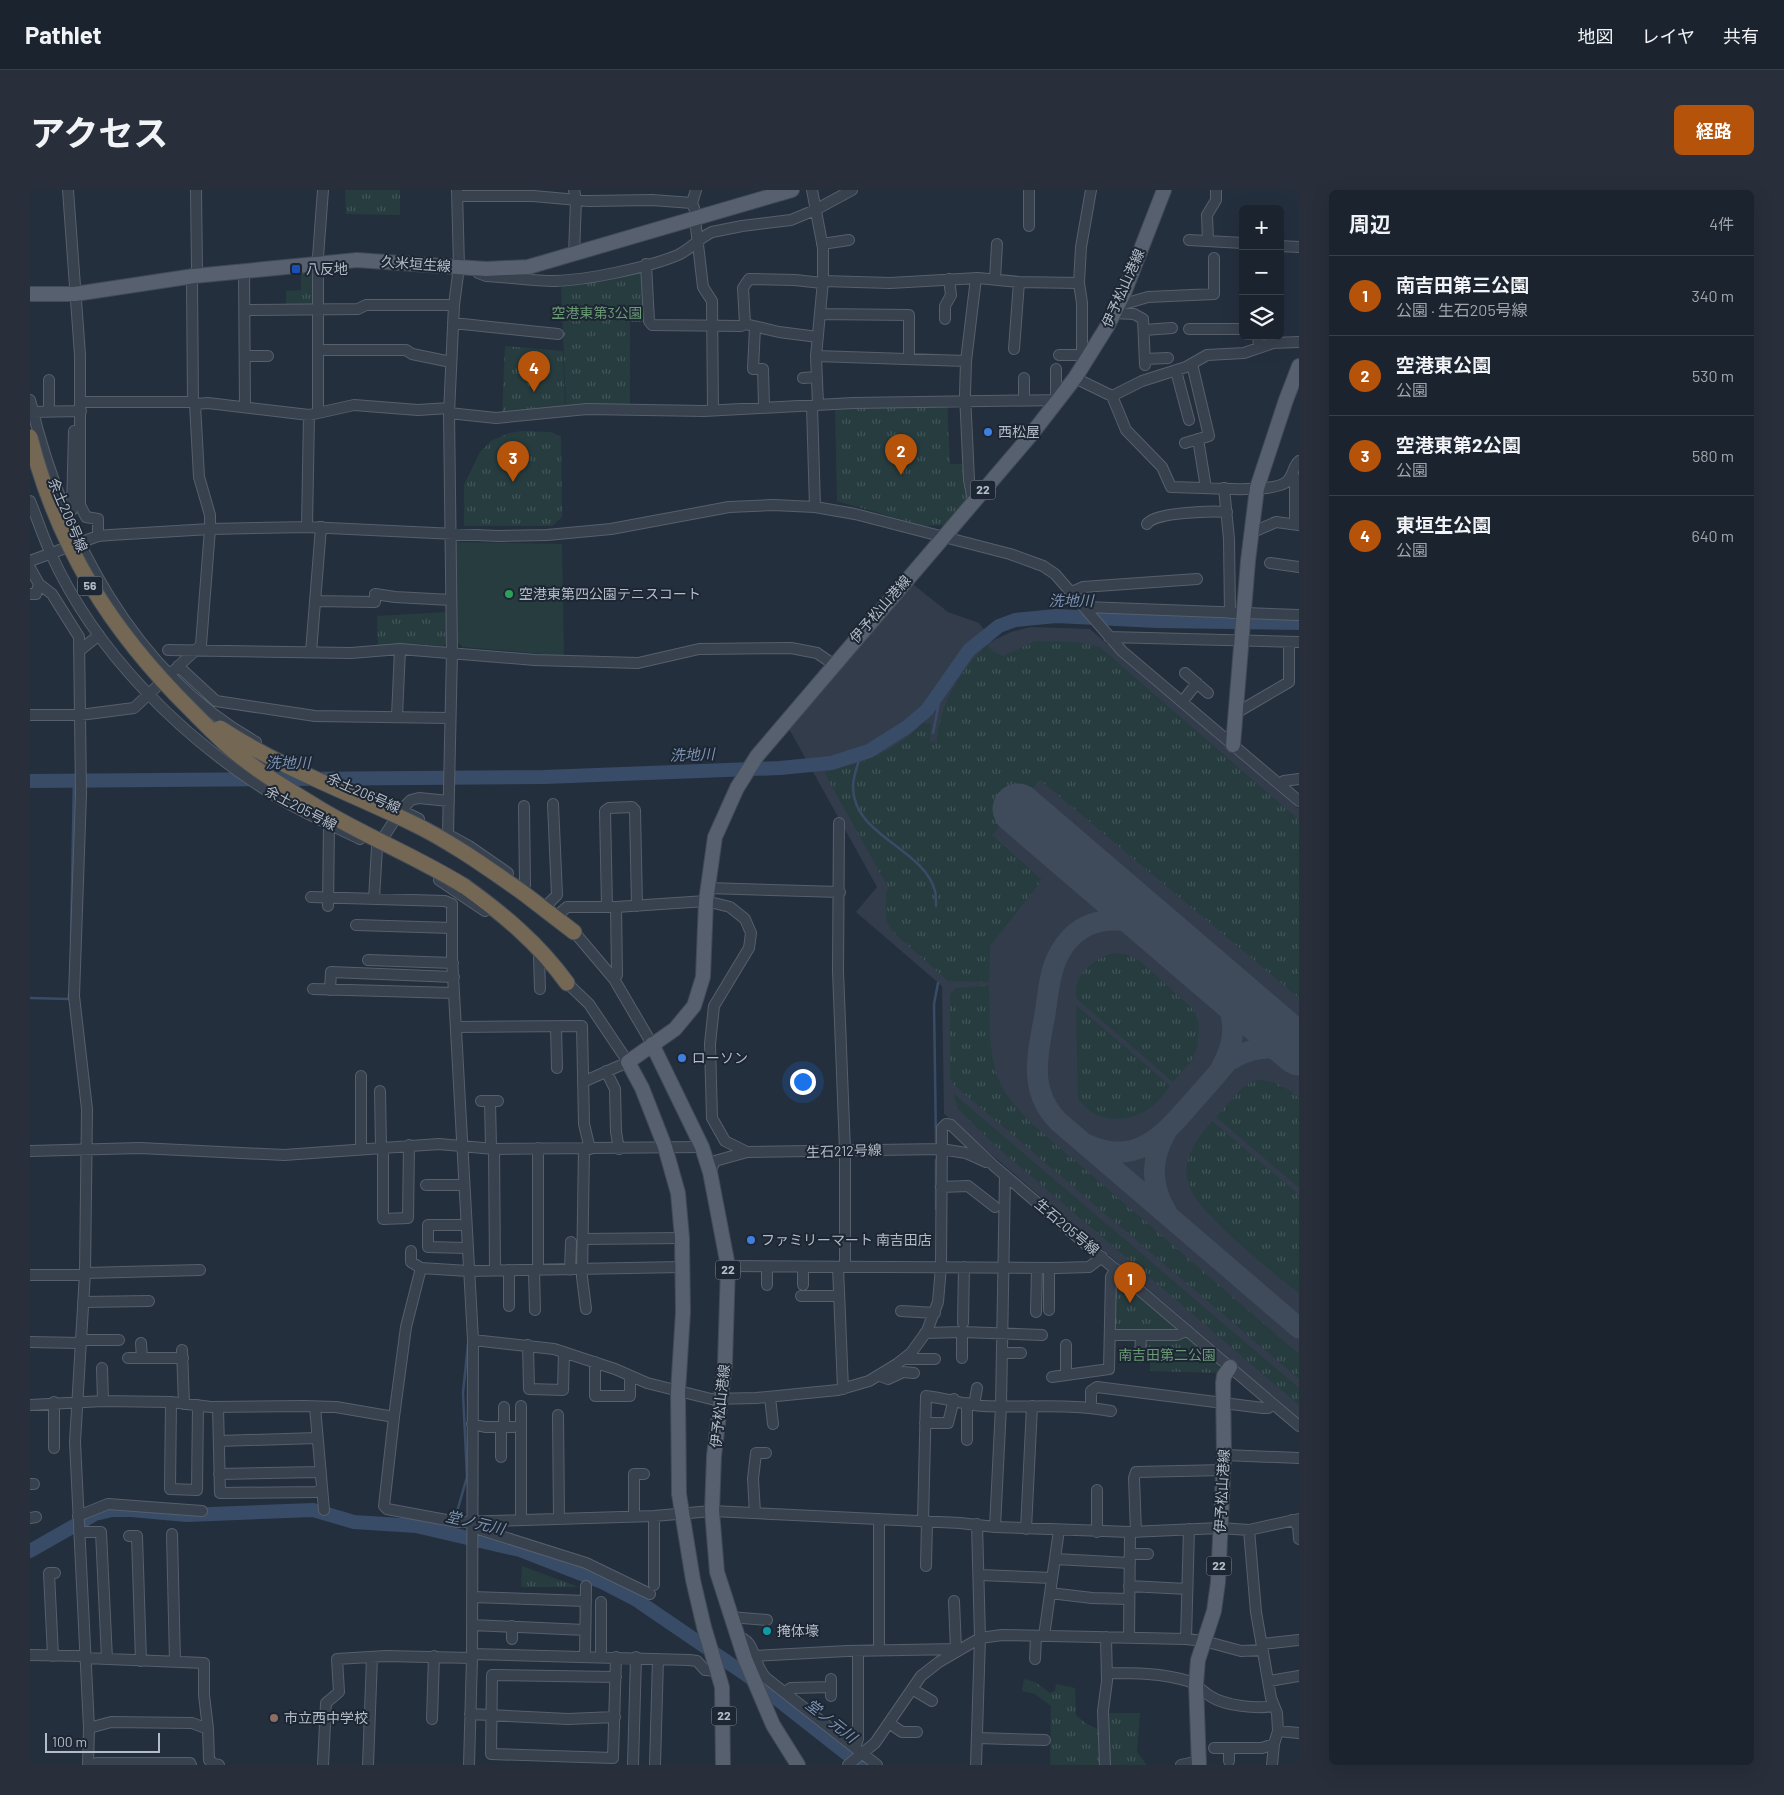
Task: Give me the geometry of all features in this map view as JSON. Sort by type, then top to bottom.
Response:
[{"type":"highway","name":"56","points":[[30,437],[47,494],[86,580],[129,643],[191,710]]},
{"type":"highway","points":[[191,710],[226,745],[282,785],[322,810],[433,866],[464,886],[525,933],[549,958],[568,983]]},
{"type":"highway","points":[[191,710],[235,739],[285,765],[403,819],[450,843],[524,889],[574,932]]},
{"type":"main road","name":"久米垣生線","points":[[30,294],[75,294],[194,276],[364,260],[505,270],[574,254],[792,190]]},
{"type":"main road","name":"伊予松山港線","points":[[628,1062],[675,1029],[694,1006],[703,977],[706,895],[715,837],[740,782],[754,759],[832,664],[973,501],[1075,378],[1084,358],[1115,309],[1164,190]]},
{"type":"main road","points":[[1233,745],[1242,637],[1239,614],[1257,488],[1299,366]]},
{"type":"main road","name":"伊予松山港線","points":[[652,1044],[702,1147],[710,1172],[728,1266],[725,1364],[714,1456],[712,1511],[717,1572],[737,1637],[749,1658],[765,1707],[798,1765]]},
{"type":"main road","name":"22","points":[[628,1062],[642,1088],[665,1147],[678,1193],[682,1238],[683,1312],[678,1392],[677,1453],[682,1515],[704,1627],[718,1670],[724,1704],[723,1765]]},
{"type":"main road","name":"伊予松山港線","points":[[1199,1763],[1196,1684],[1198,1660],[1214,1611],[1218,1582],[1224,1470],[1224,1376],[1230,1367]]},
{"type":"street","points":[[68,190],[77,340],[80,505],[86,517],[98,519],[98,536]]},
{"type":"street","points":[[30,715],[80,715],[134,708],[149,696],[201,645],[210,515],[199,477],[194,403],[194,276],[197,269],[196,190]]},
{"type":"street","points":[[307,526],[319,350],[319,263],[323,190]]},
{"type":"street","points":[[696,190],[692,203],[697,219],[703,288],[712,301],[712,410]]},
{"type":"street","points":[[812,190],[822,244],[822,282],[816,356],[816,507]]},
{"type":"street","points":[[475,268],[478,273],[486,276],[553,281],[613,273],[682,253],[698,240],[718,230],[791,220],[815,210],[852,190]]},
{"type":"street","points":[[1029,190],[1029,226]]},
{"type":"street","points":[[1059,355],[1084,358],[1080,283],[1081,247],[1091,190]]},
{"type":"street","points":[[1208,242],[1207,215],[1216,200],[1216,190]]},
{"type":"street","points":[[448,834],[452,652],[449,534],[449,410],[454,305],[459,267],[457,193],[575,195],[692,203]]},
{"type":"street","points":[[574,254],[575,195]]},
{"type":"street","points":[[822,244],[849,240]]},
{"type":"street","points":[[1189,240],[1239,244]]},
{"type":"street","points":[[995,278],[997,244]]},
{"type":"street","points":[[1284,246],[1299,246]]},
{"type":"street","points":[[1115,309],[1148,297],[1214,294],[1213,258]]},
{"type":"street","points":[[646,264],[650,324],[655,326],[750,325],[818,337]]},
{"type":"street","points":[[244,271],[244,407]]},
{"type":"street","points":[[973,501],[969,480],[966,361],[976,278]]},
{"type":"street","points":[[764,406],[763,369],[753,369],[750,325],[743,288],[746,281],[795,280],[890,283],[995,278],[1019,282],[1080,283]]},
{"type":"street","points":[[945,319],[945,306],[951,295],[949,279]]},
{"type":"street","points":[[1016,344],[1019,282]]},
{"type":"street","points":[[245,310],[358,309],[366,305],[454,305]]},
{"type":"street","points":[[1115,309],[1143,319],[1145,362],[1168,358]]},
{"type":"street","points":[[820,314],[909,315],[909,357]]},
{"type":"street","points":[[453,323],[558,334]]},
{"type":"street","points":[[1144,330],[1172,328]]},
{"type":"street","points":[[1189,329],[1239,329]]},
{"type":"street","points":[[1258,340],[1259,348]]},
{"type":"street","points":[[1112,396],[1142,381],[1192,364],[1207,355],[1244,353],[1273,343],[1299,342]]},
{"type":"street","points":[[319,350],[406,350],[412,354],[451,362]]},
{"type":"street","points":[[245,356],[268,356]]},
{"type":"street","points":[[816,356],[864,359],[909,357],[966,361]]},
{"type":"street","points":[[1185,442],[1209,436],[1192,364]]},
{"type":"street","points":[[31,412],[194,403],[314,414],[354,406],[449,410],[496,418],[587,409],[712,410],[764,406],[1058,400],[1056,369]]},
{"type":"street","points":[[1176,370],[1189,420]]},
{"type":"street","points":[[803,378],[817,376]]},
{"type":"street","points":[[1024,378],[1024,400]]},
{"type":"street","points":[[1075,378],[1112,396],[1126,430],[1162,467],[1171,487],[1276,488],[1292,476],[1296,463],[1299,460]]},
{"type":"street","points":[[49,380],[49,412]]},
{"type":"street","name":"余土206号線","points":[[30,400],[31,412],[48,468],[80,543],[110,599],[135,634],[170,674],[221,719],[254,740],[301,765],[402,810],[448,834],[469,846],[547,905],[574,932],[614,980],[652,1044]]},
{"type":"street","points":[[72,510],[79,408]]},
{"type":"street","points":[[1198,439],[1206,488]]},
{"type":"street","points":[[1251,533],[1276,522],[1297,525],[1295,478],[1292,476]]},
{"type":"street","points":[[1224,488],[1239,614]]},
{"type":"street","name":"余土205号線","points":[[30,501],[51,554],[81,609],[99,635],[149,696],[229,765],[266,790],[328,824],[432,875],[466,896],[500,921],[589,1004],[628,1062]]},
{"type":"street","points":[[30,561],[98,536],[210,529],[307,526],[498,536],[547,535],[610,529],[730,507],[773,505],[816,507],[855,514],[1010,554],[1043,566],[1055,574],[1072,592],[1122,651],[1299,801]]},
{"type":"street","points":[[1147,524],[1151,519],[1166,516],[1227,512]]},
{"type":"street","points":[[311,652],[321,527]]},
{"type":"street","points":[[1274,566],[1299,565]]},
{"type":"street","points":[[30,568],[39,584],[52,594],[79,637],[81,792],[74,996],[86,1098],[86,1149],[85,1274],[76,1402],[78,1516],[89,1728],[89,1765],[97,1763],[190,1763],[191,1765]]},
{"type":"street","points":[[1072,592],[1083,586],[1197,578]]},
{"type":"street","points":[[30,594],[36,594],[39,584]]},
{"type":"street","points":[[315,602],[375,602],[375,594],[451,600]]},
{"type":"street","points":[[1087,610],[1299,615]]},
{"type":"street","points":[[1105,633],[1242,637],[1294,642],[1289,682],[1236,713]]},
{"type":"street","points":[[79,651],[99,635]]},
{"type":"street","points":[[168,650],[351,653],[400,649],[535,660],[638,662],[699,649],[791,648],[817,653],[832,664]]},
{"type":"street","points":[[397,716],[400,649]]},
{"type":"street","points":[[178,666],[216,701],[314,716],[450,718]]},
{"type":"street","points":[[1185,673],[1208,693]]},
{"type":"street","points":[[1182,702],[1197,683]]},
{"type":"street","points":[[1279,784],[1284,781],[1299,779]]},
{"type":"street","points":[[369,902],[377,847],[402,810],[411,800],[419,798],[449,801]]},
{"type":"street","points":[[547,905],[557,895],[553,804]]},
{"type":"street","points":[[614,980],[617,975],[605,812],[609,808],[632,807],[635,810],[637,906]]},
{"type":"street","points":[[522,812],[524,889]]},
{"type":"street","points":[[839,823],[838,970],[845,1150],[842,1267],[839,1296],[843,1386]]},
{"type":"street","points":[[328,824],[324,861],[328,902]]},
{"type":"street","points":[[558,915],[567,907],[637,906],[706,895],[840,892]]},
{"type":"street","points":[[706,895],[730,907],[745,919],[751,933],[749,948],[745,956],[714,1006],[710,1044],[712,1118],[725,1141],[747,1152]]},
{"type":"street","points":[[311,897],[328,902],[445,901],[452,904],[454,993],[473,1340],[472,1656],[469,1765]]},
{"type":"street","points":[[356,925],[368,930],[410,931],[452,928]]},
{"type":"street","points":[[539,957],[540,988]]},
{"type":"street","points":[[368,960],[453,962]]},
{"type":"street","points":[[331,992],[331,972],[454,977]]},
{"type":"street","points":[[313,989],[331,992],[420,996],[454,993]]},
{"type":"street","points":[[456,1027],[582,1026],[584,1124],[587,1149],[582,1269],[583,1304]]},
{"type":"street","points":[[556,1027],[557,1068]]},
{"type":"street","points":[[583,1082],[628,1062]]},
{"type":"street","points":[[606,1071],[615,1089],[616,1132],[619,1149]]},
{"type":"street","points":[[361,1149],[364,1078]]},
{"type":"street","points":[[380,1091],[383,1218],[408,1218],[409,1145]]},
{"type":"street","points":[[490,1101],[493,1148],[495,1270]]},
{"type":"street","points":[[473,1340],[528,1345],[564,1352],[678,1392],[711,1399],[770,1397],[869,1381],[880,1376],[904,1359],[926,1333],[935,1313],[940,1293],[941,1149],[943,1126],[951,1125],[994,1166]]},
{"type":"street","points":[[30,1151],[140,1148],[284,1155],[439,1144],[493,1148],[619,1149],[702,1147]]},
{"type":"street","points":[[535,1310],[538,1148]]},
{"type":"street","name":"生石212号線","points":[[747,1152],[941,1149],[970,1154],[994,1166]]},
{"type":"street","points":[[710,1172],[715,1162],[747,1152]]},
{"type":"street","name":"生石205号線","points":[[994,1166],[1299,1426]]},
{"type":"street","points":[[995,1528],[1001,1406],[1005,1176]]},
{"type":"street","points":[[426,1185],[464,1185]]},
{"type":"street","points":[[941,1187],[968,1186],[994,1207]]},
{"type":"street","points":[[466,1225],[428,1225],[428,1247],[467,1248]]},
{"type":"street","points":[[583,1239],[682,1238]]},
{"type":"street","points":[[570,1270],[571,1242]]},
{"type":"street","points":[[411,1251],[411,1262],[421,1268],[570,1270],[682,1267]]},
{"type":"street","points":[[728,1266],[1049,1268],[1089,1267],[1102,1257]]},
{"type":"street","points":[[767,1267],[767,1285]]},
{"type":"street","points":[[803,1267],[802,1290],[839,1296]]},
{"type":"street","points":[[962,1358],[964,1267]]},
{"type":"street","points":[[421,1268],[406,1328],[384,1506],[388,1509],[472,1526],[586,1563],[652,1589],[654,1516]]},
{"type":"street","points":[[1036,1312],[1037,1268]]},
{"type":"street","points":[[1048,1310],[1049,1268]]},
{"type":"street","points":[[1052,1377],[1110,1369],[1111,1277],[1116,1269]]},
{"type":"street","points":[[30,1275],[200,1270]]},
{"type":"street","points":[[508,1270],[508,1306]]},
{"type":"street","points":[[83,1302],[149,1301]]},
{"type":"street","points":[[901,1311],[935,1313]]},
{"type":"street","points":[[926,1333],[963,1328],[1003,1334],[1042,1334]]},
{"type":"street","points":[[1110,1335],[1177,1335],[1187,1330]]},
{"type":"street","points":[[1140,1357],[1141,1335]]},
{"type":"street","points":[[30,1342],[119,1340]]},
{"type":"street","points":[[142,1343],[142,1358]]},
{"type":"street","points":[[528,1345],[529,1389],[563,1390],[564,1352]]},
{"type":"street","points":[[1066,1345],[1066,1375]]},
{"type":"street","points":[[1002,1353],[1021,1353]]},
{"type":"street","points":[[128,1358],[182,1354],[184,1404]]},
{"type":"street","points":[[904,1359],[935,1359]]},
{"type":"street","points":[[595,1362],[595,1396],[630,1396],[630,1376]]},
{"type":"street","points":[[102,1368],[103,1401]]},
{"type":"street","points":[[880,1376],[888,1379],[904,1372],[914,1374]]},
{"type":"street","points":[[1091,1407],[1091,1391],[1096,1387],[1263,1408],[1268,1408],[1273,1404]]},
{"type":"street","points":[[967,1440],[971,1404],[977,1388]]},
{"type":"street","points":[[926,1566],[926,1396],[971,1404],[1091,1407],[1111,1411]]},
{"type":"street","points":[[770,1397],[773,1424]]},
{"type":"street","points":[[925,1423],[948,1423],[954,1400]]},
{"type":"street","points":[[30,1405],[54,1402],[103,1401],[171,1402],[218,1407],[336,1407],[394,1417]]},
{"type":"street","points":[[54,1402],[54,1448]]},
{"type":"street","points":[[171,1402],[170,1489],[198,1490],[198,1406]]},
{"type":"street","points":[[501,1458],[521,1406]]},
{"type":"street","points":[[1026,1529],[1032,1406]]},
{"type":"street","points":[[218,1407],[220,1493],[316,1492],[321,1489]]},
{"type":"street","points":[[315,1407],[324,1510]]},
{"type":"street","points":[[504,1407],[525,1452],[525,1483],[521,1520]]},
{"type":"street","points":[[558,1415],[562,1436],[563,1476],[559,1519]]},
{"type":"street","points":[[472,1424],[514,1425]]},
{"type":"street","points":[[218,1441],[317,1438]]},
{"type":"street","points":[[755,1513],[753,1479],[756,1453],[766,1453]]},
{"type":"street","points":[[1224,1455],[1299,1458]]},
{"type":"street","points":[[1129,1637],[1130,1559],[1133,1532],[1134,1478],[1136,1472],[1224,1470]]},
{"type":"street","points":[[219,1474],[321,1472]]},
{"type":"street","points":[[634,1517],[634,1474],[644,1474]]},
{"type":"street","points":[[1097,1490],[1097,1532]]},
{"type":"street","points":[[78,1516],[108,1504],[202,1511]]},
{"type":"street","points":[[472,1526],[521,1520],[682,1515],[712,1511],[925,1521],[977,1524],[995,1528],[1097,1532],[1220,1528],[1248,1530],[1296,1519],[1299,1539]]},
{"type":"street","points":[[879,1519],[879,1650]]},
{"type":"street","points":[[976,1765],[980,1638],[977,1524]]},
{"type":"street","points":[[1186,1639],[1189,1529]]},
{"type":"street","points":[[1035,1659],[1050,1593],[1059,1530]]},
{"type":"street","points":[[1248,1530],[1256,1612],[1278,1731],[1274,1744],[1272,1765]]},
{"type":"street","points":[[79,1532],[102,1532],[107,1659]]},
{"type":"street","points":[[172,1535],[169,1618],[175,1662]]},
{"type":"street","points":[[129,1536],[137,1536],[136,1623],[141,1661]]},
{"type":"street","points":[[1055,1559],[1130,1559],[1148,1554]]},
{"type":"street","points":[[54,1656],[49,1573],[55,1573]]},
{"type":"street","points":[[979,1575],[1052,1578]]},
{"type":"street","points":[[585,1656],[586,1586]]},
{"type":"street","points":[[1130,1586],[1187,1589]]},
{"type":"street","points":[[1050,1593],[1129,1600]]},
{"type":"street","points":[[472,1597],[586,1601]]},
{"type":"street","points":[[954,1601],[957,1649]]},
{"type":"street","points":[[601,1602],[601,1656]]},
{"type":"street","points":[[730,1617],[767,1620]]},
{"type":"street","points":[[472,1624],[512,1626],[565,1634],[585,1630]]},
{"type":"street","points":[[512,1626],[512,1639]]},
{"type":"street","points":[[848,1765],[860,1752],[875,1743],[912,1689],[930,1669],[957,1649],[980,1638],[1002,1635],[1186,1639],[1204,1641],[1241,1651],[1299,1640]]},
{"type":"street","points":[[1105,1765],[1103,1711],[1107,1673],[1106,1637]]},
{"type":"street","points":[[749,1658],[879,1650],[957,1649]]},
{"type":"street","points":[[858,1651],[858,1739],[860,1752]]},
{"type":"street","points":[[30,1655],[204,1663],[204,1695],[209,1760],[219,1765]]},
{"type":"street","points":[[432,1720],[434,1656]]},
{"type":"street","points":[[323,1765],[326,1703],[339,1692],[336,1660],[372,1657],[434,1656],[616,1656],[697,1661],[705,1670],[718,1670]]},
{"type":"street","points":[[616,1656],[616,1678],[615,1717],[613,1758],[491,1754],[492,1675],[616,1678]]},
{"type":"street","points":[[368,1765],[372,1657]]},
{"type":"street","points":[[633,1765],[636,1657]]},
{"type":"street","points":[[749,1658],[758,1670],[877,1765]]},
{"type":"street","points":[[655,1765],[658,1659]]},
{"type":"street","points":[[1107,1673],[1152,1675],[1196,1684],[1218,1700],[1257,1707],[1274,1706]]},
{"type":"street","points":[[1269,1681],[1299,1676]]},
{"type":"street","points":[[785,1692],[791,1688],[831,1687]]},
{"type":"street","points":[[912,1689],[932,1701]]},
{"type":"street","points":[[470,1714],[568,1719],[615,1717]]},
{"type":"street","points":[[89,1728],[112,1722],[192,1723],[208,1730]]},
{"type":"street","points":[[889,1723],[902,1732],[917,1732]]},
{"type":"street","points":[[1278,1731],[1299,1733]]},
{"type":"street","points":[[977,1738],[1045,1740]]},
{"type":"street","points":[[1214,1748],[1262,1748],[1274,1744]]},
{"type":"street","points":[[1229,1748],[1229,1760]]},
{"type":"street","points":[[1182,1765],[1199,1763]]},
{"type":"shaded area","points":[[910,582],[948,612],[979,623],[992,641],[1011,632],[1031,627],[1090,629],[1299,809],[1299,1418],[944,1114],[942,986],[856,912],[877,887],[788,727]]},
{"type":"green space","points":[[345,190],[400,190],[400,215],[346,214]]},
{"type":"green space","points":[[301,268],[318,268],[318,307],[286,308],[286,291],[301,290]]},
{"type":"green space","name":"空港東第3公園","points":[[644,268],[647,322],[630,322],[630,405],[590,404],[566,408],[561,285]]},
{"type":"green space","points":[[505,346],[563,351],[565,408],[502,414]]},
{"type":"green space","points":[[947,403],[950,464],[966,464],[970,499],[945,525],[924,526],[837,501],[835,406]]},
{"type":"green space","points":[[523,431],[551,432],[561,437],[562,517],[552,526],[464,526],[464,485],[480,452],[491,441],[509,433]]},
{"type":"green space","name":"空港東第四公園テニスコート","points":[[454,542],[562,544],[564,656],[463,647],[458,643]]},
{"type":"green space","points":[[447,612],[448,638],[444,646],[421,644],[378,646],[377,616]]},
{"type":"green space","points":[[1035,641],[1076,642],[1100,647],[1299,820],[1299,998],[1040,780],[992,835],[1042,880],[990,946],[989,982],[948,981],[892,931],[886,919],[886,892],[889,889],[824,772],[851,765],[890,749],[913,733],[922,723],[931,724],[930,742],[937,741],[942,714],[953,688],[977,655],[987,645],[994,652],[1003,656]]},
{"type":"green space","points":[[1114,953],[1127,955],[1140,961],[1195,1011],[1199,1026],[1197,1048],[1191,1061],[1173,1082],[1077,999],[1077,983],[1086,969],[1106,955]]},
{"type":"green space","points":[[989,985],[990,1036],[993,1062],[1001,1085],[1011,1100],[1030,1122],[1299,1354],[1299,1379],[954,1085],[950,1078],[950,994],[956,988]]},
{"type":"green space","points":[[1076,1005],[1170,1086],[1148,1109],[1130,1117],[1121,1119],[1111,1118],[1092,1112],[1078,1098]]},
{"type":"green space","points":[[1257,1080],[1280,1085],[1299,1098],[1299,1188],[1216,1117],[1243,1087]]},
{"type":"green space","points":[[953,1093],[1299,1388],[1299,1405],[998,1148],[958,1109]]},
{"type":"green space","points":[[1212,1121],[1299,1195],[1299,1293],[1213,1219],[1193,1193],[1188,1181],[1187,1168],[1190,1154],[1198,1139]]},
{"type":"green space","points":[[1116,1276],[1176,1326],[1176,1331],[1117,1332],[1113,1328]]},
{"type":"green space","name":"南吉田第二公園","points":[[1143,1337],[1187,1337],[1219,1365],[1219,1373],[1150,1371],[1150,1360],[1143,1360]]},
{"type":"green space","points":[[522,1566],[579,1587],[521,1587]]},
{"type":"green space","points":[[1024,1679],[1035,1682],[1050,1693],[1055,1691],[1056,1684],[1075,1688],[1076,1715],[1085,1723],[1106,1733],[1107,1713],[1140,1713],[1137,1752],[1147,1765],[1050,1765],[1051,1706],[1035,1694],[1022,1691]]},
{"type":"waterway","name":"洗地川","points":[[30,781],[544,777],[780,768],[831,763],[869,751],[907,727],[927,710],[969,650],[999,626],[1015,620],[1056,616],[1157,621],[1299,623]]},
{"type":"waterway","points":[[933,733],[941,692]]},
{"type":"waterway","points":[[861,754],[853,783],[856,804],[864,818],[918,864],[928,876],[935,891],[936,906]]},
{"type":"waterway","points":[[71,941],[74,779]]},
{"type":"waterway","points":[[936,1142],[934,1004],[938,983]]},
{"type":"waterway","points":[[30,998],[69,999],[69,994]]},
{"type":"waterway","points":[[936,1160],[936,1209]]},
{"type":"waterway","points":[[456,1515],[467,1477],[463,1393],[468,1344]]},
{"type":"waterway","name":"堂ノ元川","points":[[30,1551],[95,1514],[112,1510],[187,1515],[313,1510],[354,1522],[416,1526],[520,1550],[602,1582],[635,1599],[748,1676],[861,1765]]},
{"type":"taxiway","points":[[1162,932],[1132,922],[1103,921],[1089,925],[1077,932],[1066,943],[1052,971],[1040,1043],[1037,1071],[1042,1098],[1059,1122],[1299,1328]]},
{"type":"taxiway","points":[[1221,984],[1229,1006],[1233,1026],[1227,1057],[1221,1068]]},
{"type":"taxiway","points":[[1088,1145],[1104,1151],[1119,1152],[1133,1150],[1145,1145],[1168,1129],[1227,1062],[1244,1053],[1262,1048],[1289,1050],[1299,1053]]},
{"type":"taxiway","points":[[1166,1132],[1157,1152],[1154,1172],[1157,1191],[1166,1211]]},
{"type":"runway","points":[[1018,809],[1299,1050]]},
{"type":"place","name":"八反地","points":[[296,269]]},
{"type":"place","name":"東垣生公園","points":[[534,392]]},
{"type":"place","name":"西松屋","points":[[988,432]]},
{"type":"place","name":"空港東公園","points":[[901,475]]},
{"type":"place","name":"空港東第2公園","points":[[513,482]]},
{"type":"place","name":"空港東第四公園テニスコート","points":[[509,594]]},
{"type":"place","name":"ローソン","points":[[682,1058]]},
{"type":"place","name":"ファミリーマート 南吉田店","points":[[751,1240]]},
{"type":"place","name":"南吉田第三公園","points":[[1130,1303]]},
{"type":"place","name":"掩体壕","points":[[767,1631]]},
{"type":"place","name":"市立西中学校","points":[[274,1718]]}]
